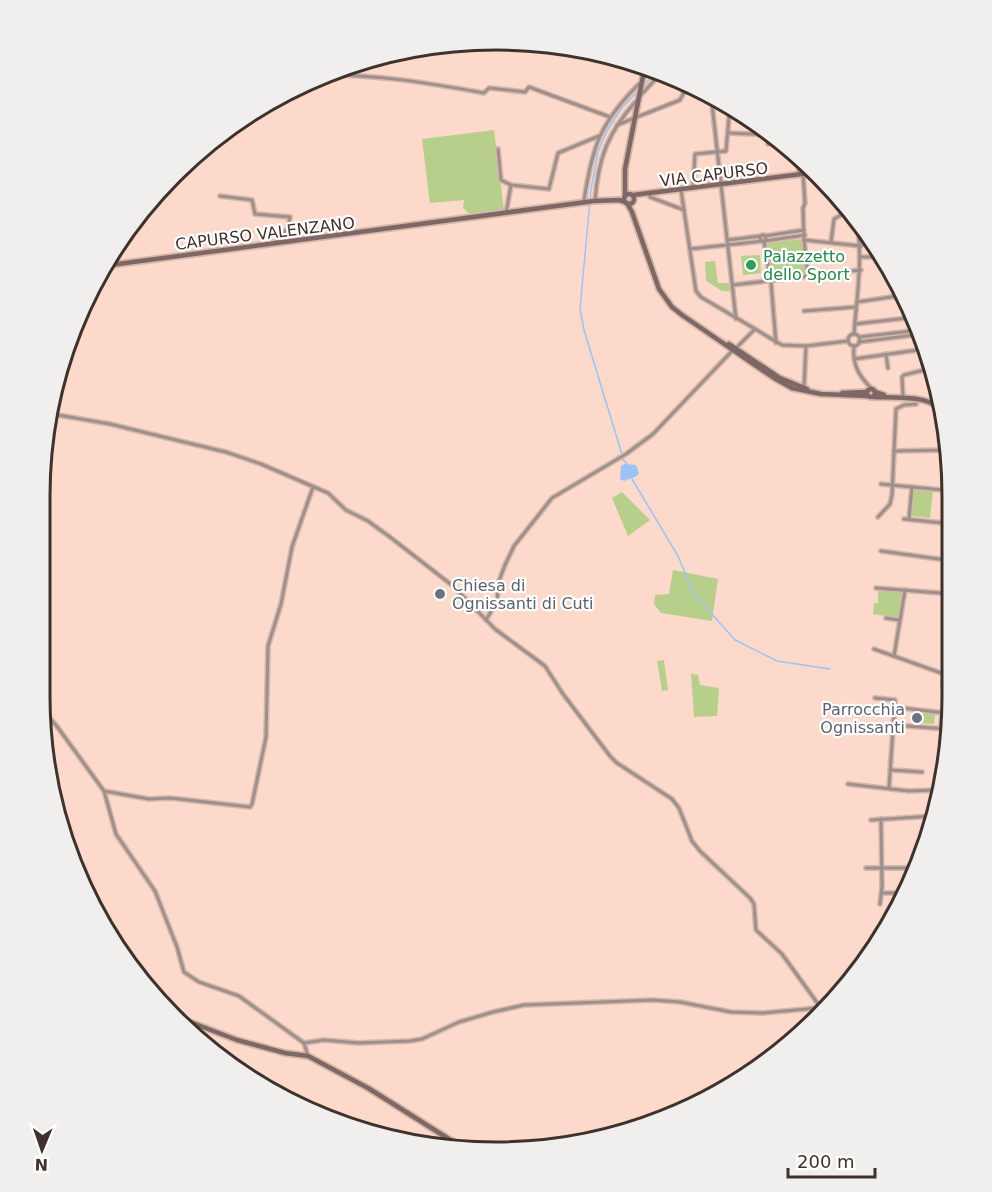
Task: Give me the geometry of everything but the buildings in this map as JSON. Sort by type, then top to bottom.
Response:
[{"type":"street","points":[[643,74],[624,185],[652,274],[664,297],[682,315],[705,331],[780,378],[804,388],[842,393],[870,393],[933,403]]},
{"type":"street","points":[[347,75],[369,75],[484,93],[489,88],[525,92],[529,87],[610,117]]},
{"type":"street","points":[[595,201],[600,163],[615,126],[656,79]]},
{"type":"street","points":[[585,202],[589,167],[599,136],[610,117],[641,83]]},
{"type":"street","points":[[615,126],[680,100],[685,92]]},
{"type":"street","points":[[712,106],[736,318]]},
{"type":"street","points":[[693,189],[695,154],[726,151],[729,116]]},
{"type":"street","points":[[728,133],[757,134]]},
{"type":"street","points":[[498,149],[501,180],[511,185],[549,189],[558,153],[599,136]]},
{"type":"street","points":[[800,169],[808,277]]},
{"type":"street","name":"VIA CAPURSO","points":[[506,213],[805,173]]},
{"type":"street","points":[[506,213],[511,185]]},
{"type":"street","points":[[681,190],[696,291],[701,297],[776,343],[806,346],[848,341],[854,346]]},
{"type":"street","points":[[649,194],[650,197],[684,210]]},
{"type":"street","points":[[220,196],[252,200],[255,214],[290,217],[288,228],[275,243]]},
{"type":"street","name":"CAPURSO VALENZANO","points":[[114,264],[506,213]]},
{"type":"street","points":[[831,242],[834,219],[842,214]]},
{"type":"street","points":[[728,240],[804,230]]},
{"type":"street","points":[[795,231],[796,237]]},
{"type":"street","points":[[763,236],[766,238],[764,241],[771,282],[776,343]]},
{"type":"street","points":[[690,249],[805,236]]},
{"type":"street","points":[[859,340],[854,334],[861,270],[860,238]]},
{"type":"street","points":[[735,239],[736,244]]},
{"type":"street","points":[[804,240],[861,246]]},
{"type":"street","points":[[861,257],[872,257]]},
{"type":"street","points":[[733,285],[861,270]]},
{"type":"street","points":[[804,311],[857,305],[895,297]]},
{"type":"street","points":[[855,324],[906,318]]},
{"type":"street","points":[[486,620],[497,602],[500,581],[514,546],[552,498],[626,454],[653,434],[754,330]]},
{"type":"street","points":[[848,341],[849,336],[854,334]]},
{"type":"street","points":[[870,393],[859,375],[854,358],[854,346],[859,340],[913,335]]},
{"type":"street","points":[[804,388],[806,346]]},
{"type":"street","points":[[734,349],[774,378],[799,390],[821,394],[870,393]]},
{"type":"street","points":[[854,358],[919,352]]},
{"type":"street","points":[[886,354],[888,368]]},
{"type":"street","points":[[904,405],[902,377],[925,371]]},
{"type":"street","points":[[878,517],[891,503],[896,409],[904,405],[916,404]]},
{"type":"street","points":[[57,415],[110,424],[226,452],[261,464],[328,493],[346,510],[368,521],[390,537],[453,586],[475,610],[511,642],[544,666],[617,763],[672,799],[680,808],[692,841],[711,863],[750,898],[753,904],[756,930],[782,954],[819,1005]]},
{"type":"street","points":[[894,451],[940,450]]},
{"type":"street","points":[[881,484],[942,490]]},
{"type":"street","points":[[104,791],[149,799],[171,798],[250,807],[266,737],[268,646],[292,547],[313,487]]},
{"type":"street","points":[[909,519],[912,487]]},
{"type":"street","points":[[904,519],[942,523]]},
{"type":"street","points":[[881,552],[942,560]]},
{"type":"street","points":[[876,588],[942,593]]},
{"type":"street","points":[[894,656],[904,590]]},
{"type":"street","points":[[475,610],[494,606]]},
{"type":"street","points":[[886,618],[900,620]]},
{"type":"street","points":[[874,649],[942,673]]},
{"type":"street","points":[[875,698],[894,699],[889,788]]},
{"type":"street","points":[[895,707],[942,712]]},
{"type":"street","points":[[50,719],[104,791],[117,834],[155,891],[177,947],[184,972],[200,982],[239,996],[304,1043],[308,1056]]},
{"type":"street","points":[[894,725],[942,726]]},
{"type":"street","points":[[891,770],[922,772]]},
{"type":"street","points":[[848,784],[932,791]]},
{"type":"street","points":[[872,820],[926,816]]},
{"type":"street","points":[[880,904],[881,819]]},
{"type":"street","points":[[866,868],[908,868]]},
{"type":"street","points":[[881,893],[896,893]]},
{"type":"street","points":[[304,1043],[324,1040],[358,1043],[422,1039],[459,1022],[524,1005],[653,1000],[731,1012],[763,1014],[815,1009]]},
{"type":"street","points":[[192,1023],[237,1040],[285,1053],[308,1056],[377,1093],[451,1140]]},
{"type":"green space","points":[[494,130],[504,210],[471,215],[463,208],[464,200],[430,203],[422,139]]},
{"type":"green space","points":[[802,239],[805,275],[771,278],[767,243]]},
{"type":"green space","name":"Palazzetto dello Sport","points":[[760,255],[761,273],[743,275],[741,256]]},
{"type":"green space","points":[[715,261],[718,283],[730,283],[730,291],[722,291],[706,281],[705,262]]},
{"type":"green space","points":[[914,489],[933,491],[930,518],[912,516]]},
{"type":"green space","points":[[622,492],[650,520],[628,536],[612,498]]},
{"type":"green space","points":[[673,570],[718,579],[712,621],[661,613],[654,604],[655,595],[669,594]]},
{"type":"green space","points":[[878,590],[903,592],[899,618],[873,614],[874,603],[878,603]]},
{"type":"green space","points":[[664,660],[668,690],[662,691],[657,661]]},
{"type":"green space","points":[[691,674],[698,675],[700,685],[719,688],[717,716],[694,717]]},
{"type":"green space","points":[[918,712],[935,714],[934,724],[917,723]]},
{"type":"water","points":[[636,465],[639,473],[624,481],[620,479],[621,466]]},
{"type":"waterway","points":[[642,87],[651,77]]},
{"type":"waterway","points":[[628,465],[624,461],[584,330],[580,309],[591,189],[598,152],[607,131],[621,109],[639,90]]},
{"type":"waterway","points":[[632,479],[678,556],[694,594],[735,640],[777,661],[830,669]]},
{"type":"place","name":"Palazzetto dello Sport","points":[[751,265]]},
{"type":"place","name":"Chiesa di Ognissanti di Cuti","points":[[440,594]]},
{"type":"place","name":"Parrocchia Ognissanti","points":[[917,718]]}]
